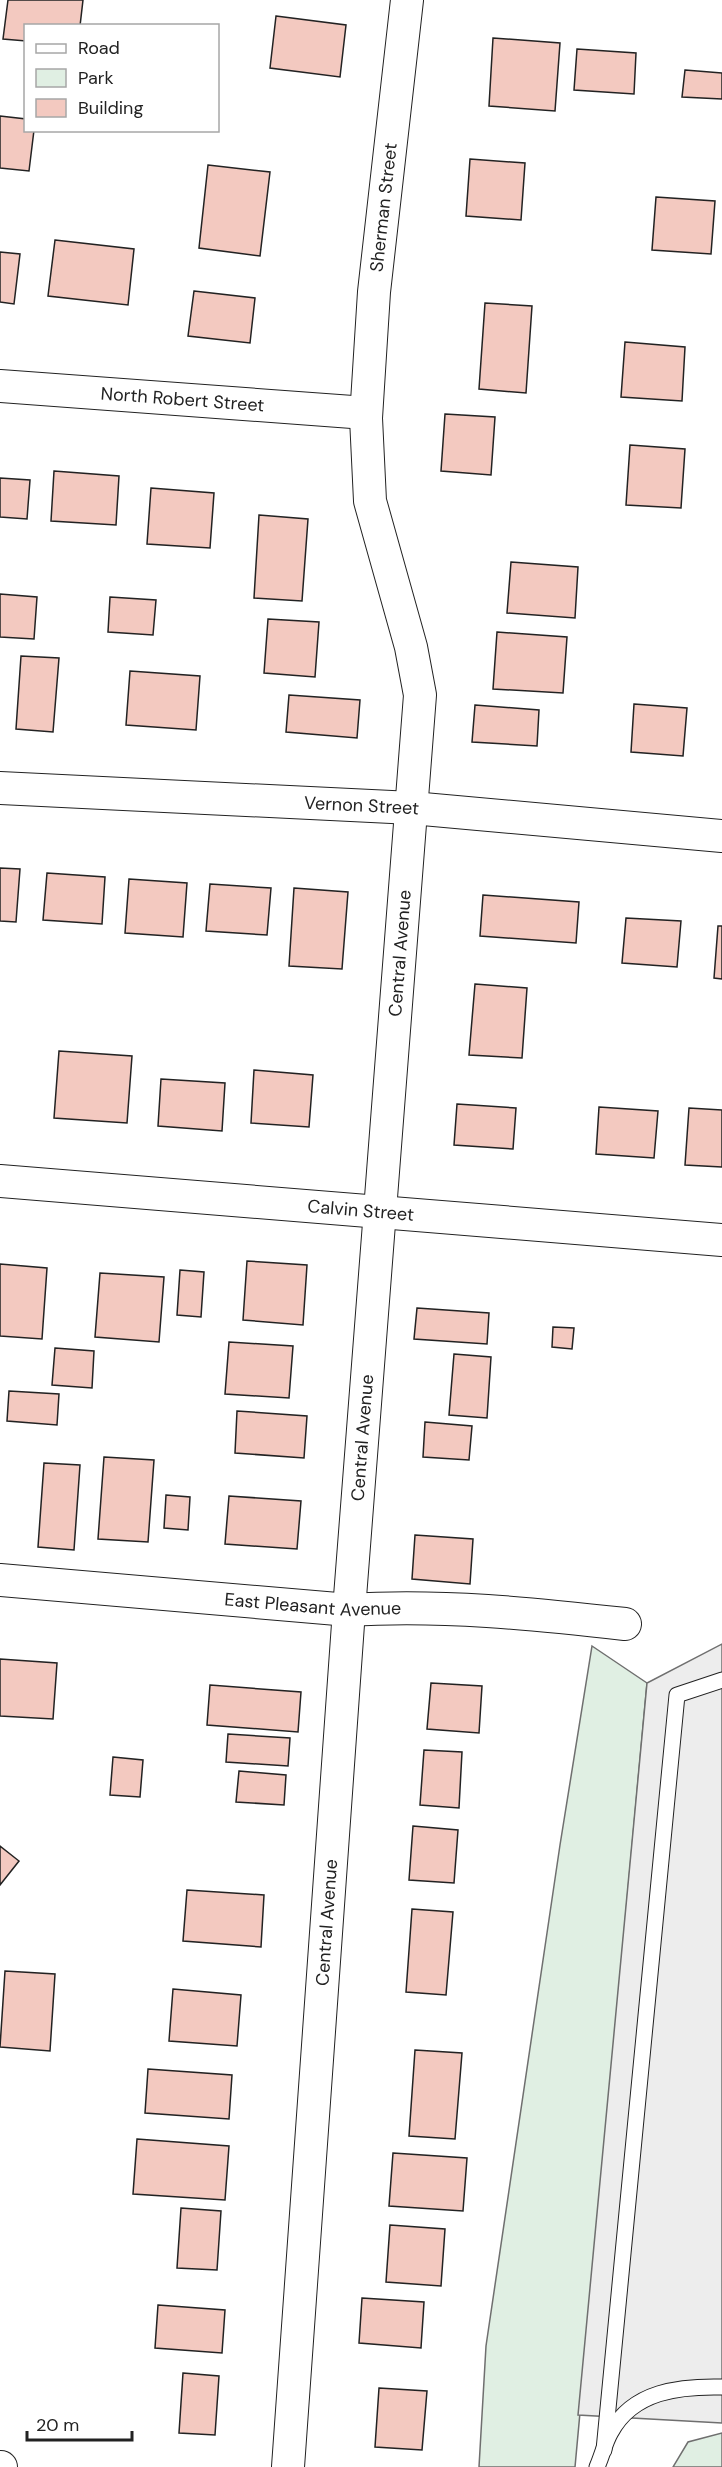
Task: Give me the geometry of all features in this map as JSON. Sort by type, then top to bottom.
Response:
[{"type":"street","name":"Sherman Street","points":[[366,413],[374,292],[407,0]]},
{"type":"street","name":"North Robert Street","points":[[0,386],[366,413]]},
{"type":"street","name":"Central Avenue","points":[[288,2467],[349,1610],[420,695],[411,647],[370,501],[366,413]]},
{"type":"street","name":"Vernon Street","points":[[0,788],[412,808],[722,833]]},
{"type":"street","name":"Calvin Street","points":[[0,1181],[722,1240]]},
{"type":"street","name":"East Pleasant Avenue","points":[[0,1580],[349,1610],[403,1606],[552,1616],[625,1624]]},
{"type":"lane","points":[[604,2450],[677,1695],[722,1680]]},
{"type":"lane","points":[[597,2467],[611,2432],[628,2410],[660,2392],[692,2386],[722,2388]]},
{"type":"green space","points":[[592,1646],[647,1683],[575,2467],[479,2467],[486,2346],[560,1845]]},
{"type":"green space","points":[[722,2433],[722,2467],[673,2467],[688,2442]]},
{"type":"shaded area","points":[[722,1644],[722,2423],[578,2415],[647,1683]]},
{"type":"building","points":[[8,0],[83,0],[80,24],[24,24],[24,41],[3,39]]},
{"type":"building","points":[[276,16],[346,25],[340,77],[270,68]]},
{"type":"building","points":[[493,38],[560,43],[555,111],[489,106]]},
{"type":"building","points":[[577,49],[636,53],[634,94],[574,90]]},
{"type":"building","points":[[685,70],[722,73],[722,99],[682,97]]},
{"type":"building","points":[[0,116],[24,119],[24,132],[34,132],[29,171],[0,168]]},
{"type":"building","points":[[470,159],[525,163],[521,220],[466,216]]},
{"type":"building","points":[[208,165],[270,172],[260,256],[199,248]]},
{"type":"building","points":[[656,197],[715,201],[711,254],[652,250]]},
{"type":"building","points":[[55,240],[134,249],[128,305],[48,296]]},
{"type":"building","points":[[0,252],[20,254],[14,304],[0,302]]},
{"type":"building","points":[[194,291],[255,298],[250,343],[188,336]]},
{"type":"building","points":[[485,303],[532,306],[526,393],[479,389]]},
{"type":"building","points":[[625,342],[685,347],[682,401],[621,397]]},
{"type":"building","points":[[445,414],[495,417],[491,475],[441,471]]},
{"type":"building","points":[[630,445],[685,449],[681,508],[626,505]]},
{"type":"building","points":[[54,471],[119,476],[116,525],[51,521]]},
{"type":"building","points":[[0,478],[30,480],[27,519],[0,517]]},
{"type":"building","points":[[151,488],[214,493],[210,548],[147,544]]},
{"type":"building","points":[[259,515],[308,519],[302,601],[254,598]]},
{"type":"building","points":[[511,562],[578,567],[575,618],[507,613]]},
{"type":"building","points":[[0,594],[37,597],[34,639],[0,637]]},
{"type":"building","points":[[110,597],[156,600],[153,635],[108,632]]},
{"type":"building","points":[[268,619],[319,622],[315,677],[264,673]]},
{"type":"building","points":[[497,632],[567,637],[563,693],[493,689]]},
{"type":"building","points":[[21,656],[59,658],[53,732],[16,729]]},
{"type":"building","points":[[130,671],[200,676],[196,730],[126,725]]},
{"type":"building","points":[[289,695],[360,700],[357,738],[286,732]]},
{"type":"building","points":[[634,704],[687,708],[683,756],[631,752]]},
{"type":"building","points":[[475,705],[539,710],[537,746],[472,742]]},
{"type":"building","points":[[0,868],[20,869],[16,922],[0,921]]},
{"type":"building","points":[[47,873],[105,877],[102,924],[43,920]]},
{"type":"building","points":[[129,879],[187,883],[183,937],[125,933]]},
{"type":"building","points":[[210,884],[271,888],[267,935],[206,931]]},
{"type":"building","points":[[294,888],[348,892],[342,969],[289,966]]},
{"type":"building","points":[[483,895],[579,902],[576,943],[480,936]]},
{"type":"building","points":[[626,918],[681,921],[677,967],[622,963]]},
{"type":"building","points":[[718,926],[722,926],[722,979],[714,978]]},
{"type":"building","points":[[475,984],[527,988],[522,1058],[469,1055]]},
{"type":"building","points":[[59,1051],[132,1056],[127,1123],[54,1118]]},
{"type":"building","points":[[254,1070],[313,1075],[309,1127],[251,1123]]},
{"type":"building","points":[[161,1079],[225,1083],[222,1131],[158,1126]]},
{"type":"building","points":[[457,1104],[516,1108],[513,1149],[454,1145]]},
{"type":"building","points":[[599,1107],[658,1111],[654,1158],[596,1154]]},
{"type":"building","points":[[689,1108],[722,1110],[722,1167],[685,1165]]},
{"type":"building","points":[[247,1261],[307,1265],[303,1325],[243,1320]]},
{"type":"building","points":[[0,1264],[47,1268],[42,1339],[0,1336]]},
{"type":"building","points":[[180,1270],[204,1272],[201,1317],[177,1315]]},
{"type":"building","points":[[100,1273],[164,1277],[159,1342],[95,1337]]},
{"type":"building","points":[[417,1308],[489,1313],[487,1344],[414,1339]]},
{"type":"building","points":[[553,1327],[574,1328],[572,1349],[552,1347]]},
{"type":"building","points":[[229,1342],[293,1346],[289,1398],[225,1394]]},
{"type":"building","points":[[55,1348],[94,1351],[92,1388],[52,1385]]},
{"type":"building","points":[[454,1354],[491,1357],[487,1418],[449,1415]]},
{"type":"building","points":[[9,1391],[59,1394],[57,1425],[7,1421]]},
{"type":"building","points":[[237,1411],[307,1416],[304,1458],[235,1453]]},
{"type":"building","points":[[425,1422],[472,1426],[469,1460],[423,1457]]},
{"type":"building","points":[[104,1457],[154,1460],[148,1542],[98,1539]]},
{"type":"building","points":[[44,1463],[80,1465],[74,1550],[38,1547]]},
{"type":"building","points":[[166,1495],[190,1497],[188,1530],[164,1528]]},
{"type":"building","points":[[229,1496],[301,1501],[297,1549],[225,1544]]},
{"type":"building","points":[[415,1535],[473,1539],[470,1584],[412,1579]]},
{"type":"building","points":[[0,1659],[57,1663],[53,1719],[0,1716]]},
{"type":"building","points":[[431,1683],[482,1686],[479,1733],[427,1729]]},
{"type":"building","points":[[210,1685],[301,1692],[298,1732],[207,1725]]},
{"type":"building","points":[[228,1734],[290,1738],[288,1766],[226,1762]]},
{"type":"building","points":[[424,1750],[462,1752],[459,1808],[420,1805]]},
{"type":"building","points":[[113,1757],[143,1760],[140,1797],[110,1795]]},
{"type":"building","points":[[239,1771],[286,1775],[284,1805],[236,1802]]},
{"type":"building","points":[[413,1826],[458,1830],[454,1883],[409,1880]]},
{"type":"building","points":[[0,1846],[19,1861],[0,1885]]},
{"type":"building","points":[[187,1890],[264,1895],[261,1947],[183,1941]]},
{"type":"building","points":[[412,1909],[453,1912],[446,1995],[406,1992]]},
{"type":"building","points":[[5,1971],[55,1974],[50,2051],[0,2047]]},
{"type":"building","points":[[173,1989],[241,1995],[237,2046],[169,2041]]},
{"type":"building","points":[[415,2050],[462,2053],[455,2139],[409,2136]]},
{"type":"building","points":[[148,2069],[232,2075],[229,2119],[145,2113]]},
{"type":"building","points":[[137,2139],[229,2146],[225,2200],[133,2194]]},
{"type":"building","points":[[393,2153],[467,2158],[463,2211],[389,2206]]},
{"type":"building","points":[[181,2208],[221,2211],[217,2270],[177,2268]]},
{"type":"building","points":[[390,2225],[445,2229],[441,2286],[386,2282]]},
{"type":"building","points":[[362,2298],[424,2302],[421,2348],[359,2343]]},
{"type":"building","points":[[158,2305],[225,2310],[222,2353],[155,2348]]},
{"type":"building","points":[[183,2373],[219,2376],[215,2435],[179,2433]]},
{"type":"building","points":[[379,2388],[427,2391],[422,2450],[375,2447]]}]
